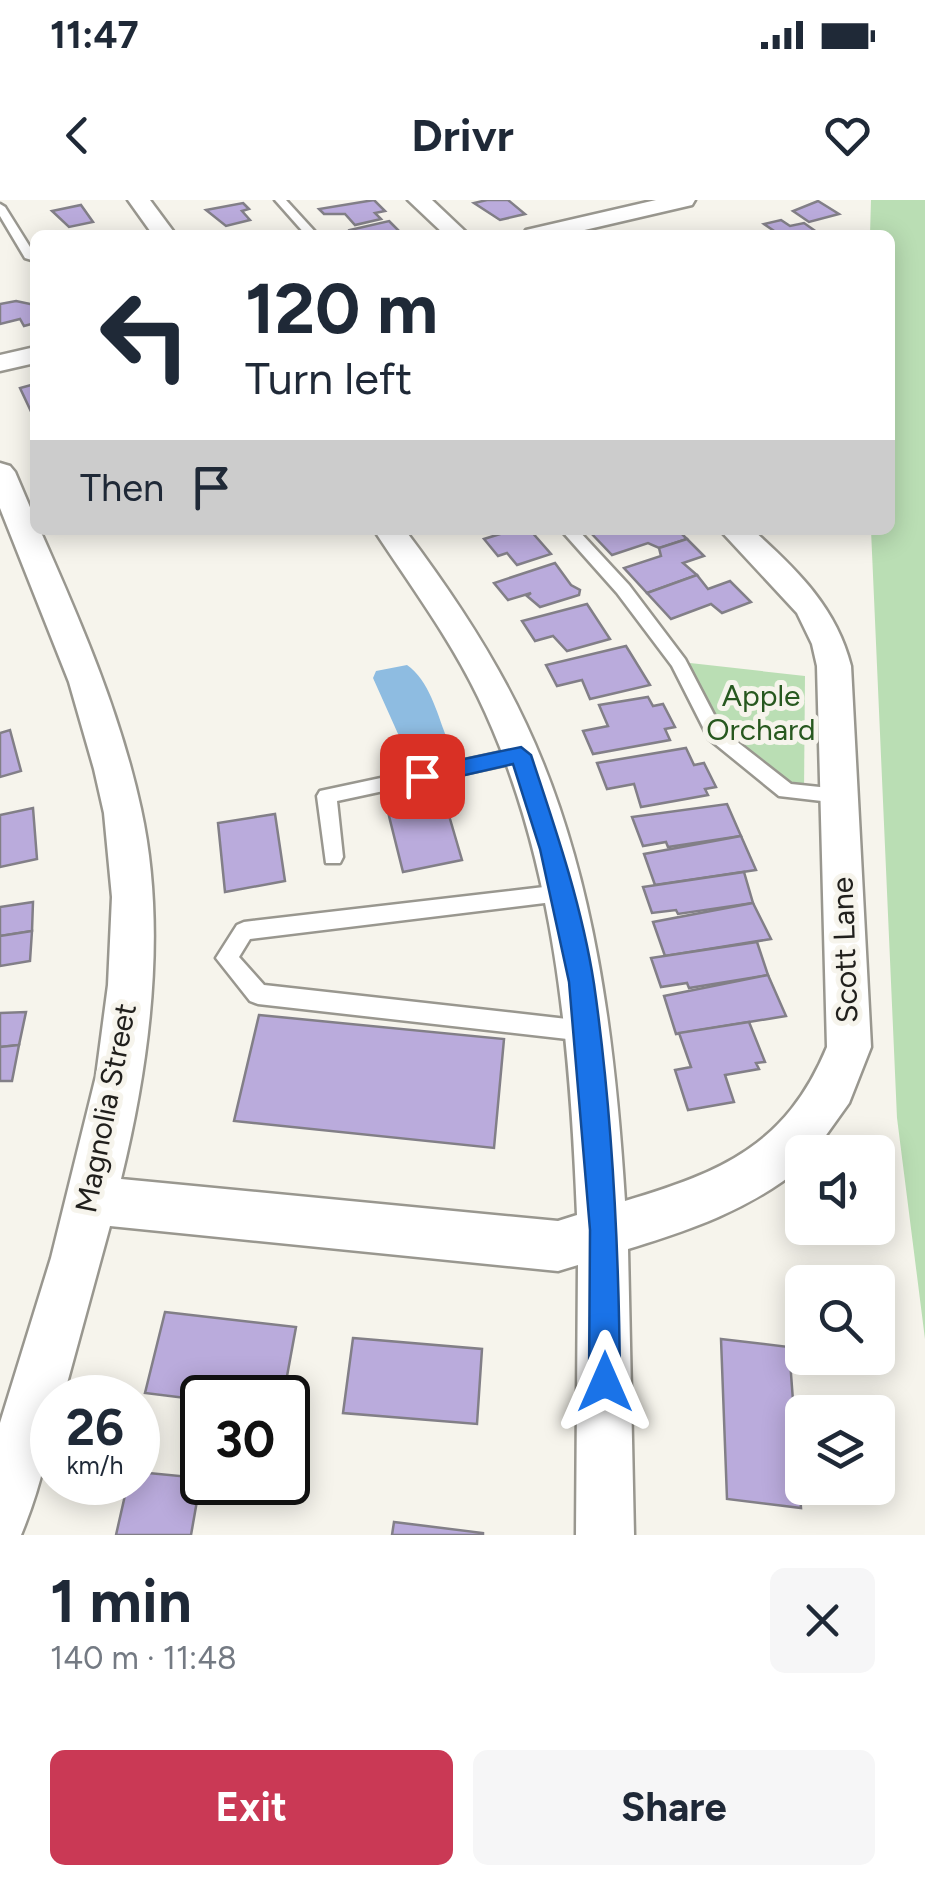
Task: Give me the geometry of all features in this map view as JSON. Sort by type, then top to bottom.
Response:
[{"type":"street","points":[[139,200],[161,230]]},
{"type":"street","points":[[419,200],[452,230]]},
{"type":"street","points":[[556,230],[684,200]]},
{"type":"street","points":[[568,208],[588,223]]},
{"type":"street","points":[[0,363],[30,356]]},
{"type":"street","name":"Magnolia Street","points":[[0,472],[80,666],[106,743],[126,833],[132,886],[128,1022],[91,1200],[0,1515]]},
{"type":"street","points":[[393,535],[434,590],[521,755],[561,893],[581,982],[604,1230],[606,1535]]},
{"type":"street","name":"Scott Lane","points":[[91,1200],[558,1246],[705,1202],[749,1180],[785,1151],[833,1088],[849,1047],[830,638],[816,611],[796,588],[740,535]]},
{"type":"lane","points":[[280,200],[307,230]]},
{"type":"lane","points":[[0,206],[30,258]]},
{"type":"lane","points":[[574,535],[622,588],[680,663],[716,734],[786,791],[839,796]]},
{"type":"lane","points":[[334,857],[327,796],[521,755]]},
{"type":"lane","points":[[561,893],[244,931],[227,958],[258,994],[586,1031]]},
{"type":"green space","points":[[871,200],[925,200],[925,1339],[897,1118],[871,535],[895,535],[895,230],[870,230]]},
{"type":"green space","name":"Apple Orchard","points":[[681,662],[805,676],[804,793],[718,733]]},
{"type":"water","points":[[407,665],[421,679],[431,698],[446,736],[442,745],[413,751],[403,745],[373,678],[376,671]]},
{"type":"building","points":[[374,200],[385,211],[375,213],[381,219],[355,225],[345,214],[324,214],[319,209]]},
{"type":"building","points":[[508,200],[525,214],[500,220],[474,203]]},
{"type":"building","points":[[818,201],[839,214],[809,222],[793,211]]},
{"type":"building","points":[[243,203],[249,209],[242,211],[250,220],[226,226],[206,210]]},
{"type":"building","points":[[81,205],[93,222],[69,227],[52,211]]},
{"type":"building","points":[[781,220],[790,226],[804,223],[814,230],[773,230],[764,224]]},
{"type":"building","points":[[389,221],[398,230],[350,230]]},
{"type":"building","points":[[0,304],[30,304],[30,324],[24,326],[20,319],[0,324]]},
{"type":"building","points":[[30,385],[30,409],[20,388]]},
{"type":"building","points":[[534,535],[551,554],[517,565],[507,553],[498,556],[484,539]]},
{"type":"building","points":[[593,535],[683,535],[687,539],[659,548],[648,543],[612,555]]},
{"type":"building","points":[[687,539],[704,556],[683,563],[697,575],[647,593],[624,568],[661,556],[659,548]]},
{"type":"building","points":[[555,563],[571,585],[580,590],[579,595],[540,607],[527,596],[531,593],[508,600],[494,583]]},
{"type":"building","points":[[697,575],[708,589],[730,581],[751,602],[722,613],[711,604],[671,619],[647,593]]},
{"type":"building","points":[[587,604],[610,639],[567,651],[553,636],[535,641],[522,621]]},
{"type":"building","points":[[626,646],[650,685],[590,699],[582,680],[557,686],[546,665]]},
{"type":"building","points":[[648,697],[653,706],[663,704],[675,727],[665,729],[670,740],[593,754],[583,731],[608,726],[599,705]]},
{"type":"building","points":[[10,730],[21,771],[0,777],[0,733]]},
{"type":"building","points":[[686,748],[694,765],[704,763],[716,787],[705,789],[708,795],[641,807],[634,784],[607,789],[597,763]]},
{"type":"building","points":[[443,795],[462,860],[403,872],[386,804]]},
{"type":"building","points":[[727,804],[741,836],[668,847],[666,842],[643,846],[632,817]]},
{"type":"building","points":[[33,808],[37,859],[0,867],[0,815]]},
{"type":"building","points":[[275,814],[285,881],[225,892],[218,823]]},
{"type":"building","points":[[741,836],[756,870],[655,885],[644,854]]},
{"type":"building","points":[[744,872],[753,903],[678,914],[676,910],[652,913],[643,887]]},
{"type":"building","points":[[33,902],[32,931],[0,936],[0,907]]},
{"type":"building","points":[[753,903],[771,939],[665,956],[653,922]]},
{"type":"building","points":[[32,931],[30,961],[0,966],[0,936]]},
{"type":"building","points":[[757,942],[768,975],[689,988],[687,983],[661,987],[651,958]]},
{"type":"building","points":[[768,975],[786,1016],[676,1034],[664,996]]},
{"type":"building","points":[[26,1012],[19,1045],[0,1047],[0,1013]]},
{"type":"building","points":[[259,1015],[504,1039],[494,1148],[234,1121]]},
{"type":"building","points":[[749,1022],[765,1062],[756,1063],[759,1069],[725,1075],[734,1102],[688,1110],[675,1070],[691,1067],[679,1033]]},
{"type":"building","points":[[19,1045],[12,1081],[0,1081],[0,1047]]},
{"type":"building","points":[[165,1312],[296,1327],[287,1375],[180,1375],[180,1397],[160,1395],[160,1375],[149,1375]]},
{"type":"building","points":[[353,1338],[482,1349],[477,1424],[343,1413]]},
{"type":"building","points":[[721,1339],[785,1347],[785,1375],[791,1375],[793,1395],[785,1395],[785,1505],[801,1508],[727,1499]]},
{"type":"building","points":[[160,1474],[180,1476],[180,1505],[196,1505],[191,1535],[116,1535],[123,1505],[160,1505]]},
{"type":"building","points":[[394,1522],[483,1533],[483,1535],[392,1535]]},
{"type":"route","points":[[422,776],[521,755],[551,849],[581,982],[604,1230],[605,1382]]}]
